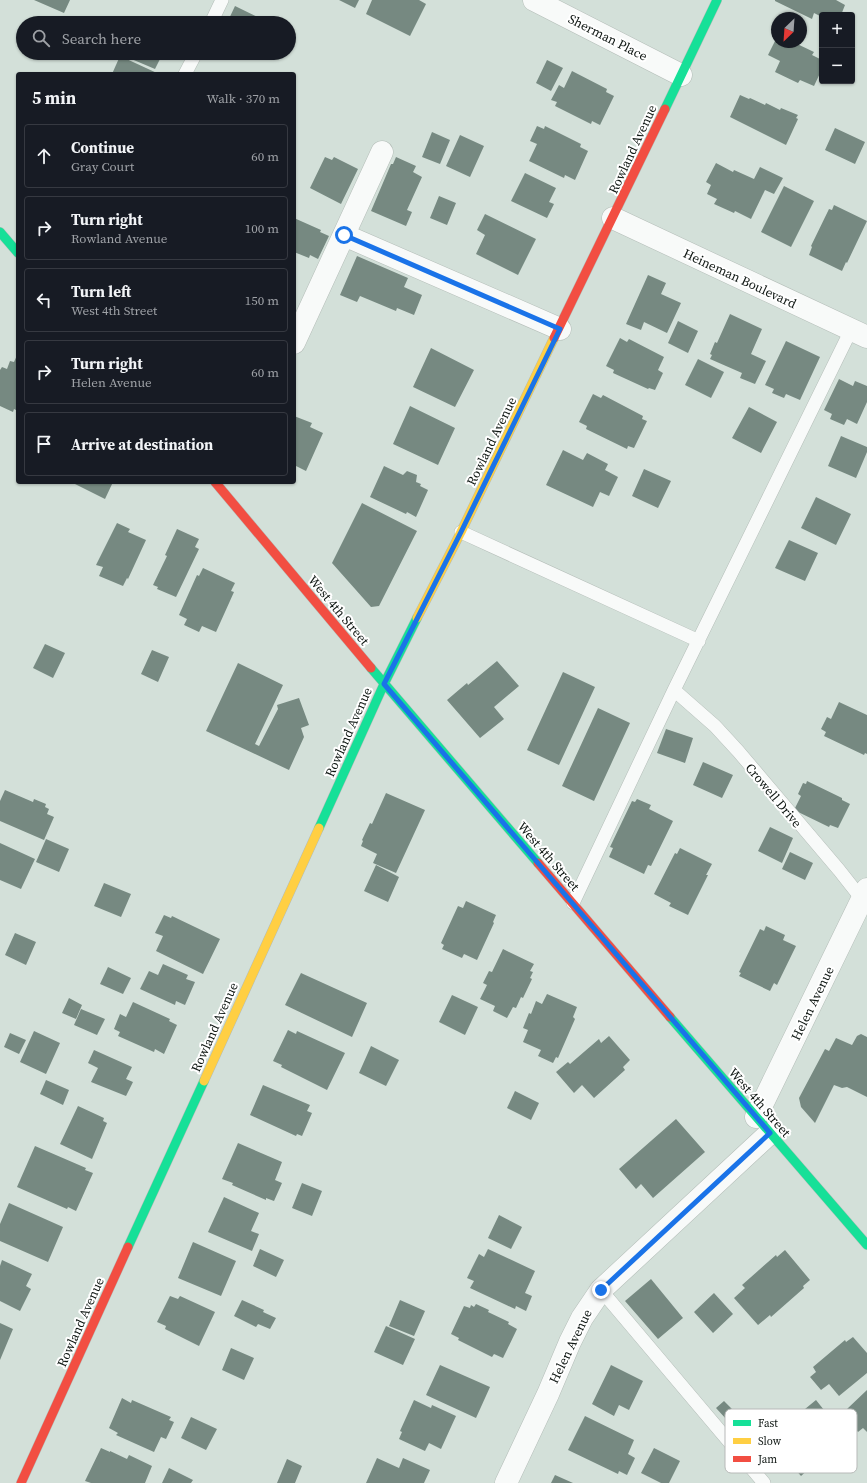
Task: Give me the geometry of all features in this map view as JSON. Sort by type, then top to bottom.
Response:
[{"type":"street","name":"Sherman Place","points":[[534,0],[681,75]]},
{"type":"street","name":"Rowland Avenue","points":[[21,1483],[384,684],[461,532],[560,329],[717,0]]},
{"type":"street","points":[[296,339],[382,152]]},
{"type":"street","name":"Heineman Boulevard","points":[[613,218],[859,333]]},
{"type":"street","points":[[0,232],[16,251]]},
{"type":"street","points":[[344,235],[560,329]]},
{"type":"street","name":"West 4th Street","points":[[223,486],[384,684],[867,1245]]},
{"type":"street","name":"Helen Avenue","points":[[506,1483],[548,1394],[570,1342],[582,1318],[601,1290],[763,1125],[865,898]]},
{"type":"lane","points":[[214,16],[222,0]]},
{"type":"lane","points":[[186,72],[192,60]]},
{"type":"lane","points":[[573,903],[674,690],[859,333]]},
{"type":"lane","points":[[461,532],[699,641]]},
{"type":"lane","name":"Crowell Drive","points":[[674,690],[715,726],[738,751],[838,870],[865,898]]},
{"type":"lane","points":[[601,1290],[725,1437]]},
{"type":"lane","points":[[756,1473],[764,1483]]},
{"type":"building","points":[[34,0],[70,0],[64,13]]},
{"type":"building","points":[[339,0],[359,0],[355,8]]},
{"type":"building","points":[[372,0],[419,0],[426,4],[410,36],[366,14]]},
{"type":"building","points":[[836,0],[845,5],[842,12],[819,12],[819,16],[814,13],[812,19],[807,17],[807,12],[798,12],[775,1]]},
{"type":"building","points":[[235,6],[256,16],[230,16]]},
{"type":"building","points":[[772,48],[806,48],[814,52],[812,55],[819,58],[819,75],[814,86],[800,80],[798,83],[775,72],[780,61],[768,55]]},
{"type":"building","points":[[118,60],[129,60],[155,72],[113,72]]},
{"type":"building","points":[[134,60],[160,60],[155,69]]},
{"type":"building","points":[[547,60],[563,68],[551,91],[536,83]]},
{"type":"building","points":[[572,71],[607,89],[606,92],[614,96],[600,125],[592,121],[591,124],[555,106],[557,102],[551,100],[559,85],[564,88]]},
{"type":"building","points":[[740,95],[765,105],[766,103],[780,110],[781,108],[798,115],[796,118],[798,119],[786,145],[730,117]]},
{"type":"building","points":[[537,126],[544,129],[545,126],[581,144],[580,147],[588,151],[575,180],[565,175],[564,178],[529,161],[537,144],[530,141]]},
{"type":"building","points":[[835,128],[865,142],[855,164],[825,150]]},
{"type":"building","points":[[432,132],[450,140],[440,164],[422,157]]},
{"type":"building","points":[[460,135],[484,146],[470,177],[446,166]]},
{"type":"building","points":[[325,157],[332,160],[334,157],[358,169],[341,204],[310,188]]},
{"type":"building","points":[[396,157],[416,166],[413,172],[422,177],[407,210],[412,212],[406,226],[371,211],[391,164],[393,164]]},
{"type":"building","points":[[716,163],[733,172],[734,170],[754,179],[760,167],[783,178],[774,194],[765,190],[751,219],[735,211],[734,213],[714,204],[717,199],[707,194],[711,185],[706,182]]},
{"type":"building","points":[[525,173],[556,188],[549,202],[554,204],[547,218],[511,201]]},
{"type":"building","points":[[784,186],[814,201],[791,247],[761,232]]},
{"type":"building","points":[[439,196],[456,203],[447,225],[430,218]]},
{"type":"building","points":[[834,205],[867,221],[842,271],[809,255],[811,246],[829,209],[832,210]]},
{"type":"building","points":[[485,214],[536,239],[518,275],[476,254],[485,235],[477,230]]},
{"type":"building","points":[[296,219],[321,230],[320,232],[329,236],[318,259],[310,255],[309,258],[296,253]]},
{"type":"building","points":[[357,256],[408,278],[404,287],[422,295],[414,315],[397,308],[396,311],[360,296],[357,302],[340,295]]},
{"type":"building","points":[[648,275],[666,283],[661,294],[681,303],[667,333],[644,322],[641,330],[626,324]]},
{"type":"building","points":[[730,314],[762,329],[751,354],[766,361],[755,384],[740,378],[742,373],[710,359],[712,355],[710,354],[715,342],[717,343]]},
{"type":"building","points":[[678,321],[698,331],[688,353],[668,343]]},
{"type":"building","points":[[620,338],[627,342],[629,339],[664,357],[658,370],[663,373],[655,390],[648,389],[613,373],[614,370],[606,366]]},
{"type":"building","points":[[786,341],[820,357],[800,400],[786,394],[784,398],[772,393],[774,389],[765,385]]},
{"type":"building","points":[[431,348],[474,370],[455,407],[413,387]]},
{"type":"building","points":[[16,358],[16,410],[14,409],[13,412],[0,406],[0,370],[2,367],[7,369],[10,361],[14,362]]},
{"type":"building","points":[[698,359],[724,372],[711,398],[685,385]]},
{"type":"building","points":[[839,379],[853,386],[855,381],[867,386],[867,402],[857,424],[847,419],[844,425],[830,419],[832,414],[824,410]]},
{"type":"building","points":[[593,394],[601,398],[603,395],[643,416],[642,419],[647,421],[634,448],[628,446],[627,449],[586,429],[587,426],[579,422]]},
{"type":"building","points":[[410,406],[455,428],[438,465],[393,444]]},
{"type":"building","points":[[749,407],[777,422],[761,453],[732,438]]},
{"type":"building","points":[[296,417],[312,423],[310,427],[323,433],[306,471],[296,466]]},
{"type":"building","points":[[841,436],[867,447],[867,452],[856,478],[828,466]]},
{"type":"building","points":[[563,450],[583,460],[587,453],[608,464],[605,470],[618,477],[609,496],[600,492],[593,507],[546,485]]},
{"type":"building","points":[[384,466],[403,475],[407,471],[417,475],[416,482],[428,490],[416,517],[407,512],[406,514],[370,497]]},
{"type":"building","points":[[644,469],[671,481],[658,508],[632,496]]},
{"type":"building","points":[[75,484],[112,484],[105,499]]},
{"type":"building","points":[[816,497],[851,514],[836,545],[801,528]]},
{"type":"building","points":[[362,503],[417,531],[379,606],[371,607],[332,563]]},
{"type":"building","points":[[117,523],[130,529],[128,532],[146,540],[128,579],[127,578],[123,586],[99,576],[103,567],[96,565]]},
{"type":"building","points":[[177,529],[199,539],[195,547],[199,549],[176,597],[157,589],[158,587],[153,585],[167,556],[165,555]]},
{"type":"building","points":[[789,540],[818,553],[805,581],[775,568]]},
{"type":"building","points":[[203,568],[235,583],[231,591],[234,592],[216,632],[202,626],[199,632],[184,625],[187,619],[179,615],[197,575],[199,576]]},
{"type":"building","points":[[45,644],[65,653],[53,678],[33,668]]},
{"type":"building","points":[[152,650],[169,657],[158,682],[141,674]]},
{"type":"building","points":[[497,661],[519,686],[494,707],[504,719],[480,738],[447,700]]},
{"type":"building","points":[[238,663],[283,685],[255,744],[259,746],[278,709],[277,705],[299,698],[309,725],[301,728],[304,737],[289,770],[206,731]]},
{"type":"building","points":[[563,672],[595,687],[559,765],[527,750]]},
{"type":"building","points":[[839,702],[867,715],[867,754],[865,753],[864,755],[824,736],[826,732],[821,729],[827,717],[831,719]]},
{"type":"building","points":[[598,708],[630,723],[594,801],[562,786]]},
{"type":"building","points":[[666,729],[693,738],[685,763],[657,753]]},
{"type":"building","points":[[703,762],[733,775],[722,798],[693,785]]},
{"type":"building","points":[[807,781],[842,798],[842,800],[850,804],[838,828],[830,825],[829,827],[794,810],[801,796],[798,794],[803,783],[806,784]]},
{"type":"building","points":[[5,790],[33,802],[34,799],[46,804],[45,807],[49,809],[47,814],[54,817],[44,840],[0,821],[0,801]]},
{"type":"building","points":[[386,793],[425,810],[396,873],[373,863],[377,854],[361,846],[362,840],[370,823],[372,824]]},
{"type":"building","points":[[637,799],[651,805],[649,809],[673,821],[651,866],[648,865],[644,874],[609,857],[613,848],[610,847],[632,801],[635,802]]},
{"type":"building","points":[[770,827],[793,838],[782,863],[758,851]]},
{"type":"building","points":[[46,839],[69,849],[59,872],[36,862]]},
{"type":"building","points":[[0,843],[35,859],[21,889],[0,880]]},
{"type":"building","points":[[680,848],[712,864],[688,915],[669,906],[671,903],[654,894],[675,853],[677,854]]},
{"type":"building","points":[[790,852],[813,863],[805,880],[782,869]]},
{"type":"building","points":[[376,865],[399,877],[388,902],[364,891]]},
{"type":"building","points":[[104,883],[131,894],[121,917],[94,906]]},
{"type":"building","points":[[466,901],[496,915],[493,922],[494,923],[477,960],[464,954],[462,958],[442,949],[444,945],[441,943],[458,906],[463,908]]},
{"type":"building","points":[[164,915],[171,918],[172,916],[220,939],[203,974],[156,951],[163,936],[155,933]]},
{"type":"building","points":[[766,926],[785,935],[783,940],[796,946],[777,985],[774,983],[770,991],[739,976],[741,973],[739,972],[760,929],[764,931]]},
{"type":"building","points":[[15,933],[36,942],[26,965],[5,955]]},
{"type":"building","points":[[503,949],[534,964],[530,971],[533,972],[530,978],[532,979],[523,998],[521,997],[516,1008],[513,1007],[507,1018],[493,1011],[495,1006],[480,999],[487,985],[483,983],[489,971],[492,972]]},
{"type":"building","points":[[163,964],[188,975],[186,979],[195,982],[185,1005],[176,1001],[175,1005],[140,989],[149,971],[158,975]]},
{"type":"building","points":[[108,967],[131,978],[123,994],[100,984]]},
{"type":"building","points":[[301,973],[367,1003],[352,1037],[285,1005]]},
{"type":"building","points":[[547,994],[577,1007],[573,1017],[575,1019],[558,1058],[556,1057],[553,1063],[538,1056],[541,1050],[523,1042],[528,1030],[523,1028],[529,1013],[531,1014],[536,1001],[542,1004]]},
{"type":"building","points":[[452,995],[478,1007],[465,1035],[439,1022]]},
{"type":"building","points":[[69,998],[82,1005],[76,1019],[62,1013]]},
{"type":"building","points":[[133,1002],[170,1019],[169,1021],[177,1025],[164,1054],[155,1049],[154,1052],[118,1036],[120,1032],[114,1029],[120,1014],[126,1017]]},
{"type":"building","points":[[81,1009],[105,1019],[97,1035],[74,1025]]},
{"type":"building","points":[[288,1030],[296,1034],[297,1031],[345,1053],[327,1090],[281,1067],[282,1065],[273,1061]]},
{"type":"building","points":[[34,1031],[60,1043],[46,1074],[20,1062]]},
{"type":"building","points":[[10,1033],[26,1040],[19,1054],[4,1047]]},
{"type":"building","points":[[861,1034],[867,1037],[867,1097],[847,1087],[842,1088],[834,1085],[815,1123],[801,1107],[799,1098],[825,1049],[829,1051],[836,1038],[852,1045],[857,1036]]},
{"type":"building","points":[[609,1036],[630,1060],[623,1067],[625,1070],[594,1098],[582,1085],[574,1093],[556,1072],[568,1062],[570,1064],[599,1039],[601,1043]]},
{"type":"building","points":[[371,1046],[399,1060],[386,1086],[359,1073]]},
{"type":"building","points":[[94,1050],[132,1067],[126,1079],[133,1082],[126,1096],[91,1082],[98,1068],[88,1063]]},
{"type":"building","points":[[46,1080],[69,1090],[63,1105],[40,1094]]},
{"type":"building","points":[[263,1085],[310,1105],[307,1111],[312,1113],[302,1136],[297,1134],[296,1136],[250,1115]]},
{"type":"building","points":[[515,1091],[539,1103],[531,1120],[507,1108]]},
{"type":"building","points":[[78,1106],[104,1118],[103,1121],[107,1123],[92,1159],[60,1144]]},
{"type":"building","points":[[676,1119],[705,1152],[653,1198],[641,1184],[636,1189],[619,1169]]},
{"type":"building","points":[[238,1143],[282,1162],[275,1180],[282,1183],[274,1201],[266,1198],[266,1200],[222,1179]]},
{"type":"building","points":[[35,1146],[86,1168],[85,1170],[93,1173],[76,1211],[68,1207],[67,1209],[17,1187]]},
{"type":"building","points":[[302,1183],[322,1191],[312,1216],[292,1208]]},
{"type":"building","points":[[224,1197],[259,1213],[251,1231],[259,1234],[252,1251],[208,1232]]},
{"type":"building","points":[[9,1203],[63,1227],[48,1262],[0,1241],[0,1224]]},
{"type":"building","points":[[499,1215],[522,1227],[511,1249],[488,1238]]},
{"type":"building","points":[[193,1242],[236,1261],[221,1296],[178,1278]]},
{"type":"building","points":[[260,1249],[284,1260],[276,1277],[253,1266]]},
{"type":"building","points":[[488,1249],[535,1271],[525,1293],[532,1296],[526,1311],[516,1306],[515,1309],[470,1288],[474,1281],[467,1278],[479,1254],[484,1257]]},
{"type":"building","points":[[785,1250],[810,1280],[803,1286],[804,1288],[771,1317],[770,1315],[758,1325],[734,1298],[745,1288],[742,1285],[776,1255],[777,1257]]},
{"type":"building","points":[[2,1260],[32,1274],[26,1286],[31,1289],[20,1311],[0,1301],[0,1266]]},
{"type":"building","points":[[651,1279],[683,1318],[658,1339],[625,1301]]},
{"type":"building","points":[[714,1293],[733,1314],[713,1333],[694,1312]]},
{"type":"building","points":[[170,1296],[178,1299],[180,1296],[215,1312],[199,1346],[165,1329],[166,1326],[157,1322]]},
{"type":"building","points":[[242,1300],[264,1310],[263,1312],[276,1318],[270,1329],[258,1324],[256,1327],[234,1316]]},
{"type":"building","points":[[400,1300],[425,1311],[414,1336],[389,1326]]},
{"type":"building","points":[[476,1304],[489,1310],[488,1312],[509,1322],[508,1324],[517,1329],[503,1358],[494,1354],[492,1357],[458,1340],[459,1338],[451,1334],[464,1306],[470,1308],[471,1305],[474,1307]]},
{"type":"building","points":[[0,1323],[13,1329],[0,1360]]},
{"type":"building","points":[[386,1326],[415,1339],[403,1365],[374,1352]]},
{"type":"building","points":[[853,1337],[867,1353],[867,1373],[839,1396],[829,1384],[821,1390],[810,1377],[816,1372],[813,1367],[845,1340],[846,1342]]},
{"type":"building","points":[[231,1348],[254,1358],[244,1380],[222,1370]]},
{"type":"building","points":[[440,1365],[490,1387],[476,1418],[426,1395]]},
{"type":"building","points":[[611,1365],[643,1381],[629,1410],[619,1405],[614,1416],[592,1404]]},
{"type":"building","points":[[867,1390],[867,1432],[863,1428],[858,1432],[857,1431],[857,1409],[847,1409]]},
{"type":"building","points":[[122,1398],[131,1403],[132,1400],[171,1417],[169,1420],[174,1422],[166,1439],[161,1437],[154,1452],[116,1435],[118,1433],[109,1428]]},
{"type":"building","points":[[414,1400],[431,1408],[432,1405],[456,1416],[441,1449],[429,1443],[425,1451],[399,1439],[402,1432],[400,1431]]},
{"type":"building","points":[[816,1400],[823,1409],[805,1409]]},
{"type":"building","points":[[724,1401],[732,1409],[725,1409],[725,1418],[716,1408]]},
{"type":"building","points":[[585,1416],[634,1440],[628,1454],[635,1458],[627,1475],[619,1471],[618,1474],[568,1450]]},
{"type":"building","points":[[191,1417],[217,1429],[206,1450],[181,1438]]},
{"type":"building","points":[[101,1448],[127,1459],[129,1455],[152,1466],[145,1483],[91,1483],[85,1481]]},
{"type":"building","points":[[654,1448],[680,1461],[669,1483],[661,1483],[641,1473]]},
{"type":"building","points":[[377,1458],[399,1468],[403,1458],[430,1470],[424,1483],[366,1483]]},
{"type":"building","points":[[287,1459],[302,1466],[295,1483],[277,1483]]},
{"type":"building","points":[[169,1468],[193,1480],[191,1483],[162,1483]]},
{"type":"building","points":[[555,1475],[573,1483],[551,1483]]},
{"type":"traffic: fast","points":[[665,109],[717,0]]},
{"type":"traffic: fast","points":[[0,232],[16,251]]},
{"type":"traffic: fast","points":[[319,828],[384,684],[417,618]]},
{"type":"traffic: fast","points":[[371,668],[538,863]]},
{"type":"traffic: fast","points":[[670,1017],[867,1245]]},
{"type":"traffic: fast","points":[[128,1247],[204,1081]]},
{"type":"traffic: slow","points":[[417,618],[461,532],[554,338]]},
{"type":"traffic: slow","points":[[204,1081],[319,828]]},
{"type":"traffic: jam","points":[[554,338],[665,109]]},
{"type":"traffic: jam","points":[[217,484],[371,668]]},
{"type":"traffic: jam","points":[[538,863],[670,1017]]},
{"type":"traffic: jam","points":[[21,1483],[128,1247]]},
{"type":"route","points":[[344,235],[560,329],[461,532],[384,684],[770,1133],[601,1290]]}]
